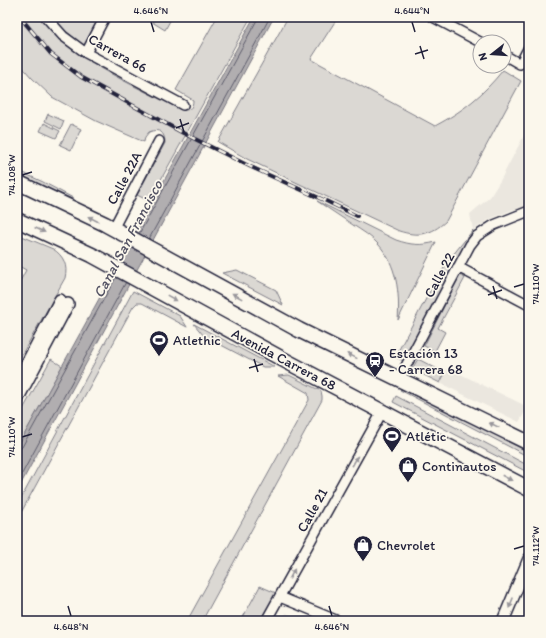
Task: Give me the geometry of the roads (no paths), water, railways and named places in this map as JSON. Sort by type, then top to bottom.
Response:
[{"type":"main road","points":[[17,182],[113,229],[299,330],[529,443]]},
{"type":"main road","name":"Avenida Carrera 68","points":[[17,220],[112,266],[286,361],[529,489]]},
{"type":"street","name":"Carrera 66","points":[[46,17],[63,36],[86,53],[183,105]]},
{"type":"street","points":[[86,53],[105,17]]},
{"type":"street","points":[[433,17],[472,38]]},
{"type":"street","points":[[512,60],[520,64],[529,47]]},
{"type":"street","name":"Calle 22A","points":[[113,229],[160,141]]},
{"type":"street","name":"Calle 22","points":[[399,379],[470,245],[477,236],[494,225],[529,211]]},
{"type":"street","points":[[458,267],[529,304]]},
{"type":"street","points":[[17,382],[64,302],[17,400]]},
{"type":"street","name":"Calle 21","points":[[266,621],[382,412]]},
{"type":"street","points":[[503,621],[529,559]]},
{"type":"street","points":[[280,597],[338,621]]},
{"type":"water","points":[[254,17],[274,17],[17,491],[17,448]]},
{"type":"railway","points":[[20,17],[51,54],[81,77],[183,133],[251,167],[357,216]]},
{"type":"place","name":"Atlethic","points":[[159,357]]},
{"type":"place","name":"Estación 13 - Carrera 68","points":[[375,378]]},
{"type":"place","name":"Atlétic","points":[[392,453]]},
{"type":"place","name":"Continautos","points":[[408,483]]},
{"type":"place","name":"Chevrolet","points":[[363,562]]},
{"type":"water label","name":"Canal San Francisco","points":[[128,239]]}]
